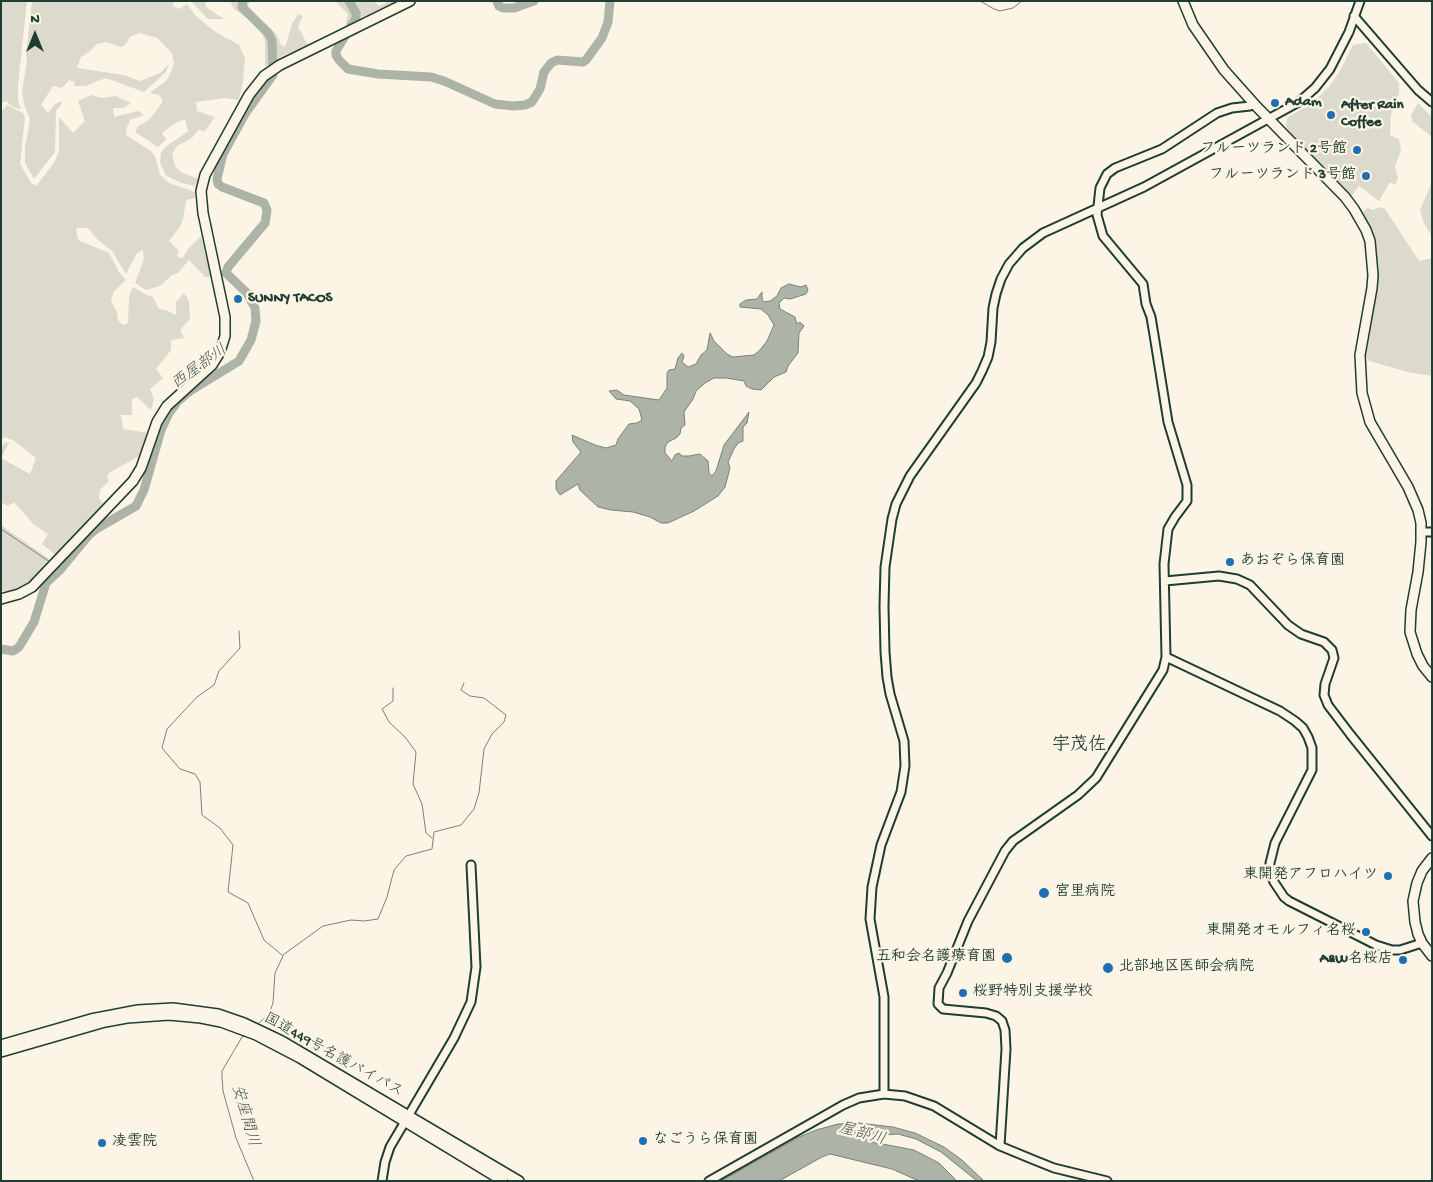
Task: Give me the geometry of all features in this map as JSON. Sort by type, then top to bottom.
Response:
[{"type":"main road","points":[[1,599],[27,591],[133,481],[141,468],[157,422],[167,406],[212,365],[222,346],[225,336],[225,317],[203,213],[201,191],[205,174],[245,102],[261,80],[283,64],[410,1]]},
{"type":"main road","points":[[1183,1],[1193,24],[1210,52],[1238,86],[1345,198],[1366,230],[1370,241],[1373,274],[1360,355],[1362,394],[1370,422],[1401,473],[1415,502],[1421,532],[1410,632],[1417,654],[1432,677]]},
{"type":"main road","points":[[1432,858],[1422,871],[1414,892],[1413,901],[1415,922],[1422,943],[1432,956]]},
{"type":"main road","name":"国道449号名護バイパス","points":[[1,1045],[116,1013],[156,1008],[185,1013],[232,1026],[281,1044],[406,1118],[519,1181]]},
{"type":"main road","name":"国道449号名護バイパス","points":[[1,1052],[105,1022],[147,1015],[185,1013]]},
{"type":"main road","name":"国道449号名護バイパス","points":[[406,1118],[503,1181]]},
{"type":"street","points":[[884,1094],[884,997],[871,932],[871,902],[881,845],[901,792],[905,766],[904,741],[893,707],[886,669],[885,576],[892,519],[896,504],[910,476],[976,383],[982,371],[988,357],[996,294],[1001,279],[1009,264],[1023,248],[1038,236],[1144,187],[1298,102],[1322,80],[1330,69],[1342,47],[1360,1]]},
{"type":"street","points":[[1354,16],[1418,90],[1432,102]]},
{"type":"street","points":[[1000,1146],[1006,1049],[1005,1030],[1002,1021],[996,1016],[986,1013],[944,1009],[938,1004],[939,988],[968,921],[1004,851],[1013,841],[1078,795],[1096,778],[1163,670],[1166,656],[1164,564],[1168,529],[1187,501],[1187,485],[1168,422],[1151,317],[1146,304],[1143,284],[1103,236],[1098,222],[1097,215],[1103,180],[1114,168],[1162,149],[1217,113],[1232,108],[1250,106]]},
{"type":"street","points":[[1421,532],[1432,532]]},
{"type":"street","points":[[1165,581],[1219,576],[1237,579],[1250,586],[1288,625],[1301,634],[1324,642],[1332,650],[1334,658],[1325,684],[1324,694],[1328,705],[1432,836]]},
{"type":"street","points":[[1166,656],[1280,711],[1303,728],[1308,737],[1312,748],[1312,770],[1275,843],[1270,863],[1270,871],[1274,882],[1284,897],[1376,945],[1392,950],[1400,950],[1422,943]]},
{"type":"street","points":[[382,1181],[388,1152],[454,1038],[471,1002],[476,968],[471,866]]},
{"type":"street","points":[[709,1181],[843,1105],[859,1098],[884,1094],[905,1096],[934,1106],[1000,1146],[1054,1168],[1107,1181]]},
{"type":"shaded area","points":[[1,1],[27,1],[18,85],[18,100],[21,109],[13,107],[6,101],[1,103]]},
{"type":"shaded area","points":[[32,1],[174,1],[173,6],[179,9],[187,4],[196,16],[214,31],[239,45],[245,58],[239,100],[225,98],[196,102],[197,111],[215,117],[205,131],[198,130],[192,138],[177,146],[172,154],[175,166],[181,172],[198,179],[195,186],[181,183],[166,175],[160,163],[161,152],[188,131],[185,119],[177,122],[162,133],[166,139],[158,147],[135,132],[138,126],[149,120],[162,103],[159,95],[150,93],[166,81],[174,63],[172,53],[157,38],[139,33],[130,37],[125,45],[121,47],[106,42],[97,44],[81,57],[77,68],[124,75],[140,81],[160,73],[169,64],[166,72],[144,92],[106,78],[85,86],[74,86],[75,82],[69,80],[62,88],[53,86],[41,105],[48,113],[55,104],[62,101],[56,111],[55,152],[34,179],[25,163],[25,148],[30,120],[24,104],[22,91],[27,61]]},
{"type":"shaded area","points":[[191,1],[205,1],[206,7],[224,19],[208,19]]},
{"type":"shaded area","points":[[230,1],[250,1],[246,8],[253,15],[248,19],[234,9]]},
{"type":"shaded area","points":[[337,1],[373,1],[379,6],[390,1],[399,1],[345,25],[348,14]]},
{"type":"shaded area","points":[[298,14],[303,16],[298,27],[308,45],[282,56],[265,67],[265,42],[261,31],[264,22],[277,35],[281,45],[285,47],[292,24]]},
{"type":"shaded area","points":[[1366,43],[1399,83],[1399,93],[1391,115],[1390,135],[1399,139],[1401,150],[1395,166],[1398,178],[1395,185],[1390,182],[1379,201],[1359,186],[1351,197],[1286,128],[1287,118],[1313,102],[1329,87],[1340,71],[1353,45]]},
{"type":"shaded area","points":[[91,95],[102,98],[116,96],[131,103],[124,108],[113,108],[114,117],[138,111],[144,115],[130,120],[126,135],[151,151],[155,156],[160,175],[169,183],[195,192],[195,198],[186,200],[183,220],[169,241],[179,251],[177,256],[182,259],[188,249],[201,236],[211,277],[205,277],[189,260],[178,273],[172,275],[160,286],[146,290],[135,283],[144,259],[143,250],[137,253],[126,274],[112,251],[97,239],[88,228],[76,228],[78,240],[109,253],[119,272],[126,280],[114,291],[111,301],[117,312],[118,320],[123,325],[128,323],[129,296],[133,287],[153,297],[159,309],[176,315],[176,302],[184,293],[189,301],[190,319],[180,330],[184,338],[171,340],[171,350],[156,369],[163,378],[150,389],[154,399],[151,410],[137,397],[132,399],[132,415],[121,415],[123,429],[149,433],[141,455],[109,473],[107,477],[109,481],[100,490],[99,498],[104,505],[58,557],[42,544],[48,534],[33,524],[14,502],[8,506],[1,502],[1,458],[30,474],[36,458],[13,440],[5,437],[1,440],[1,112],[7,105],[23,113],[25,117],[20,164],[31,183],[36,186],[54,163],[59,152],[59,117],[73,133],[85,121],[78,101]]},
{"type":"shaded area","points":[[1418,103],[1432,117],[1432,137],[1412,121],[1411,115]]},
{"type":"shaded area","points":[[1432,182],[1432,237],[1423,221],[1420,210]]},
{"type":"shaded area","points":[[1379,207],[1385,209],[1419,261],[1432,258],[1432,376],[1407,372],[1369,361],[1365,355],[1378,280],[1374,244],[1368,224],[1361,213],[1368,208],[1373,210]]},
{"type":"shaded area","points":[[6,442],[9,443],[1,458],[1,446]]},
{"type":"shaded area","points":[[1,525],[49,559],[28,585],[7,594],[1,589]]},
{"type":"water","points":[[789,284],[801,287],[806,285],[808,290],[806,294],[790,299],[784,298],[779,303],[780,309],[795,317],[797,324],[800,322],[804,326],[799,333],[798,353],[788,366],[786,372],[774,377],[761,390],[746,386],[744,381],[726,378],[714,378],[705,383],[696,391],[684,412],[685,425],[681,428],[680,434],[668,442],[665,447],[665,453],[672,461],[675,455],[679,453],[682,456],[700,454],[708,461],[709,473],[712,476],[716,471],[724,445],[749,412],[747,423],[743,427],[743,441],[738,443],[728,462],[730,468],[725,487],[718,496],[694,511],[668,523],[661,523],[650,517],[633,512],[598,507],[580,490],[578,484],[560,495],[556,489],[556,481],[581,452],[573,442],[572,435],[606,448],[616,445],[629,424],[642,420],[639,409],[630,401],[616,399],[609,391],[617,390],[624,395],[659,400],[667,388],[667,373],[669,370],[675,369],[678,358],[682,353],[684,356],[682,362],[688,367],[696,364],[701,355],[707,350],[710,333],[714,341],[727,354],[733,357],[754,355],[767,341],[774,325],[768,315],[761,309],[740,307],[740,304],[746,300],[757,299],[762,292],[764,302],[770,301],[777,296],[781,288]]},
{"type":"water","name":"屋部川","points":[[859,1123],[893,1127],[915,1133],[944,1147],[962,1160],[984,1181],[977,1181],[941,1152],[916,1139],[898,1134],[881,1135],[867,1141],[914,1150],[939,1163],[957,1181],[919,1181],[892,1169],[830,1154],[779,1181],[721,1181],[799,1137],[838,1124]]},
{"type":"waterway","name":"西屋部川","points":[[1,649],[13,651],[19,647],[34,622],[46,583],[60,570],[89,535],[136,506],[144,490],[161,430],[169,413],[178,401],[190,391],[239,361],[251,340],[256,321],[255,308],[247,293],[226,273],[228,267],[265,223],[267,210],[264,203],[222,187],[218,184],[217,179],[223,154],[245,114],[273,75],[272,41],[269,34],[242,7],[243,1]]},
{"type":"waterway","name":"西屋部川","points":[[349,1],[356,13],[356,18],[336,51],[339,60],[348,69],[378,74],[431,77],[495,104],[513,106],[532,102],[540,89],[544,72],[551,63],[557,60],[583,62],[586,60],[602,38],[608,22],[610,1]]},
{"type":"waterway","name":"西屋部川","points":[[497,1],[499,6],[503,8],[514,8],[534,1]]},
{"type":"waterway","points":[[980,1],[1000,11],[1013,8],[1022,1]]},
{"type":"waterway","points":[[1,529],[50,562]]},
{"type":"waterway","name":"西屋部川","points":[[55,566],[60,570]]},
{"type":"waterway","points":[[239,631],[240,648],[219,671],[214,685],[197,697],[167,729],[162,748],[180,769],[195,774],[200,782],[202,815],[220,828],[233,845],[228,892],[248,903],[264,940],[282,955]]},
{"type":"waterway","points":[[283,955],[323,926],[351,920],[378,919],[387,897],[394,870],[406,856],[432,849],[434,832],[461,825],[474,809],[479,793],[484,749],[492,734],[504,722],[506,715],[484,698],[470,696],[461,690],[464,683]]},
{"type":"waterway","points":[[393,688],[393,701],[382,709],[389,722],[405,737],[416,752],[413,784],[422,804],[426,833],[432,838]]},
{"type":"waterway","name":"安座間川","points":[[258,1024],[269,1014],[273,1003],[275,973],[283,956]]},
{"type":"waterway","name":"安座間川","points":[[246,1035],[242,1037],[222,1071],[222,1077],[223,1091],[236,1138],[254,1181]]},
{"type":"place","name":"Adam","points":[[1275,103]]},
{"type":"place","name":"After Rain Coffee","points":[[1331,115]]},
{"type":"place","name":"フルーツランド 2号館","points":[[1357,150]]},
{"type":"place","name":"フルーツランド 3号館","points":[[1366,176]]},
{"type":"place","name":"SUNNY TACOS","points":[[238,299]]},
{"type":"place","name":"あおぞら保育園","points":[[1230,562]]},
{"type":"place","name":"東開発アフロハイツ","points":[[1388,876]]},
{"type":"place","name":"宮里病院","points":[[1044,893]]},
{"type":"place","name":"東開発オモルフィ名桜","points":[[1366,932]]},
{"type":"place","name":"五和会名護療育園","points":[[1007,958]]},
{"type":"place","name":"A&W名桜店","points":[[1403,960]]},
{"type":"place","name":"北部地区医師会病院","points":[[1108,968]]},
{"type":"place","name":"桜野特別支援学校","points":[[963,993]]},
{"type":"place","name":"なごうら保育園","points":[[643,1141]]},
{"type":"place","name":"凌雲院","points":[[102,1143]]},
{"type":"district","name":"宇茂佐","points":[[1079,746]]}]
